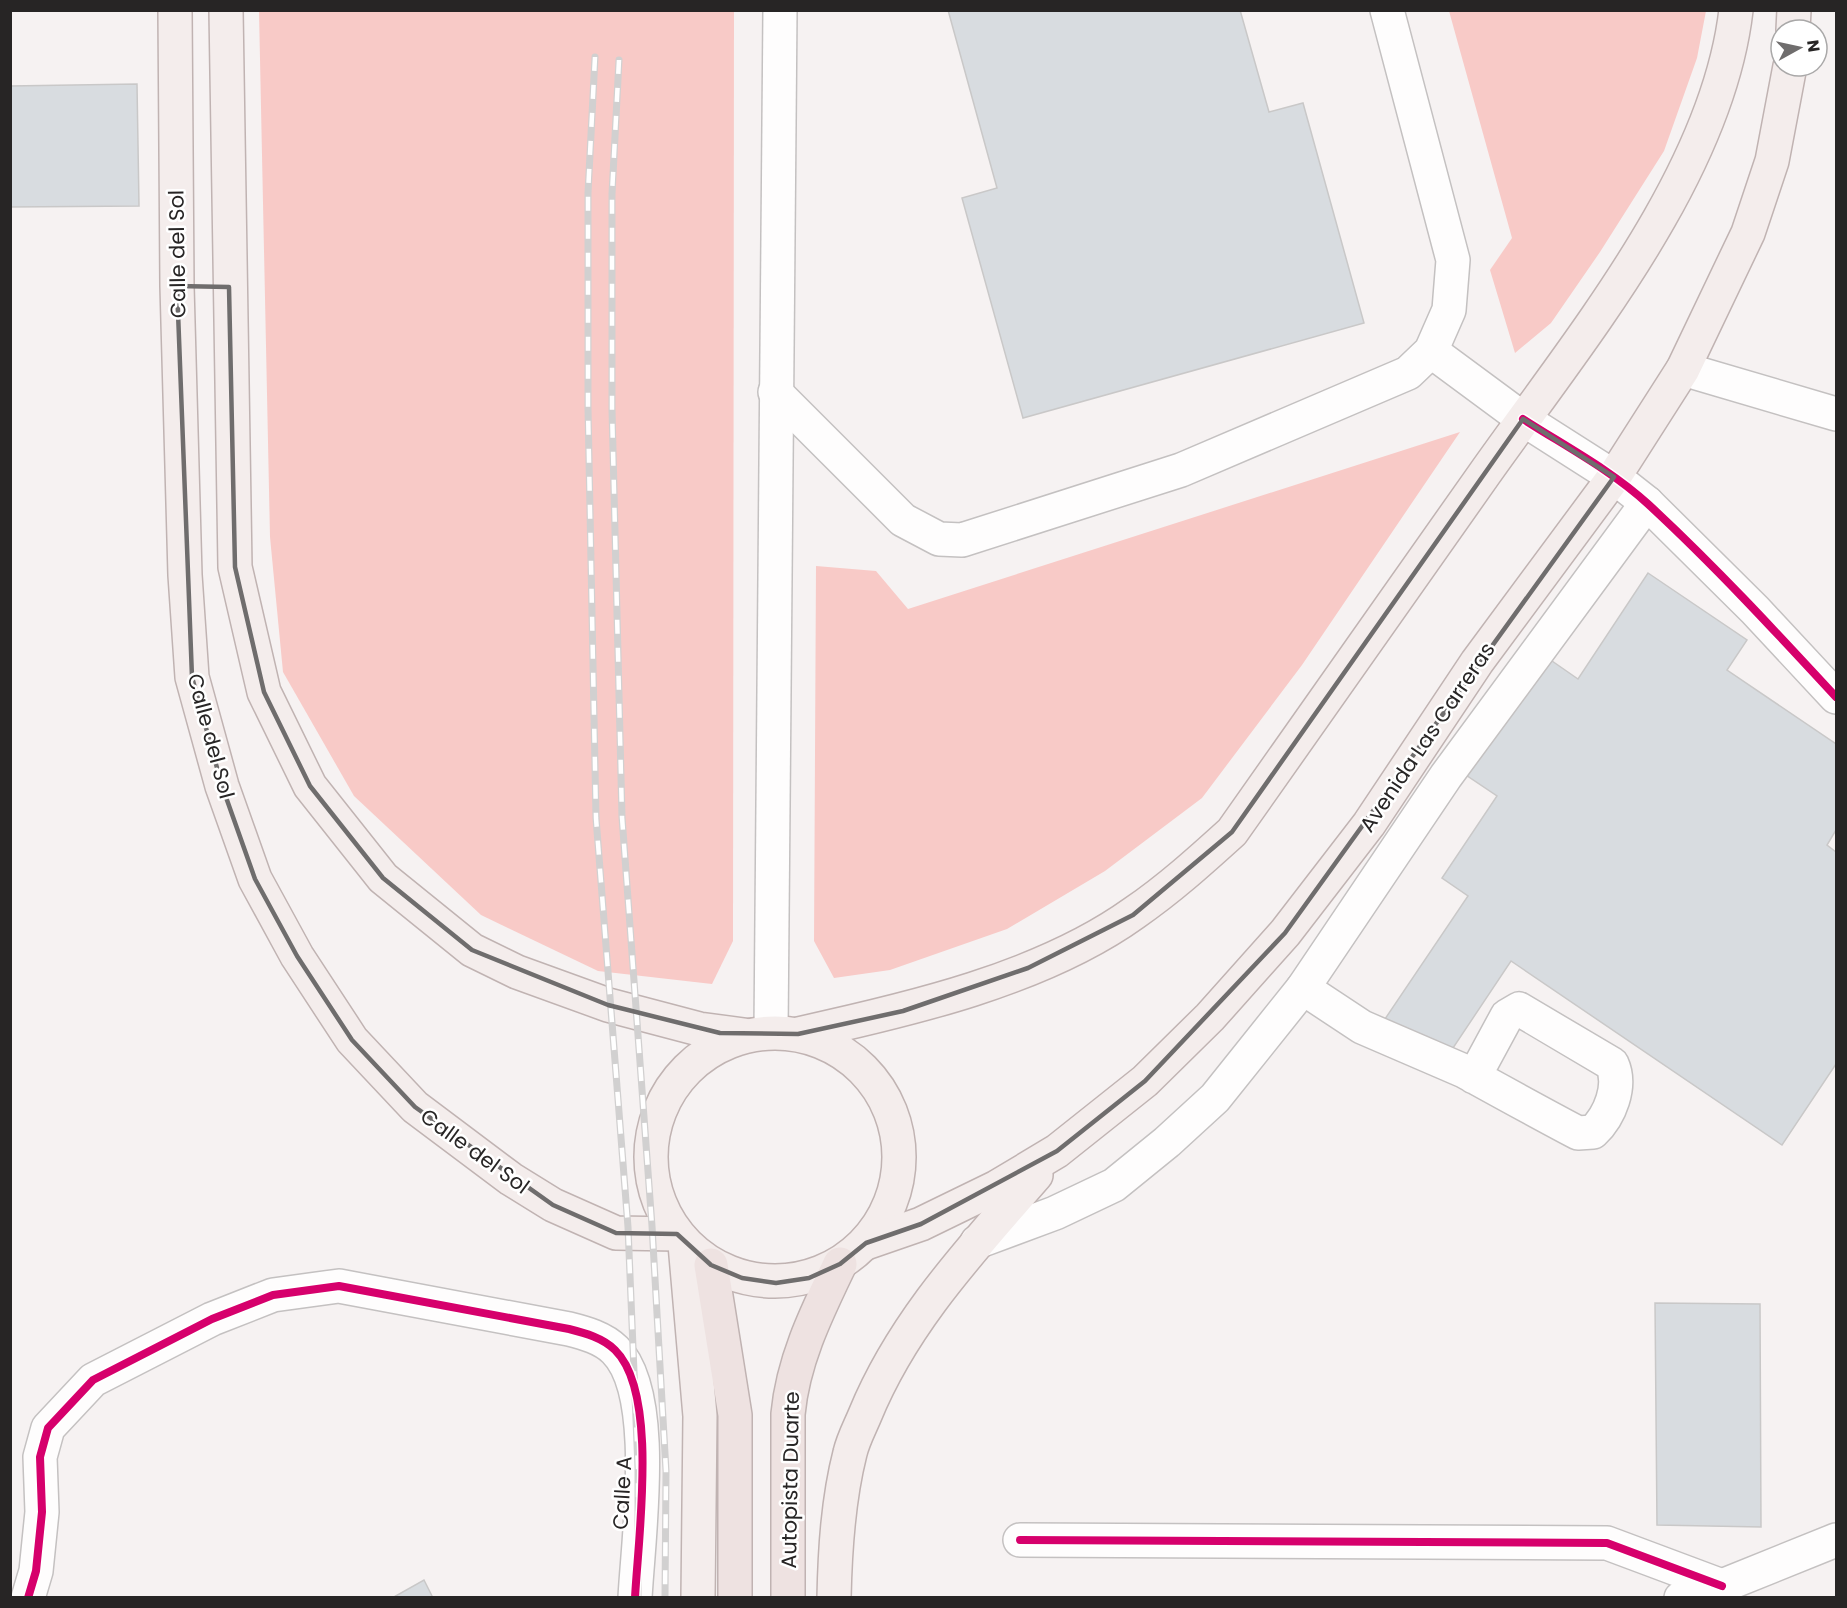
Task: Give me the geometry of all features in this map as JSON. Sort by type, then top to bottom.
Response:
[{"type":"highway","name":"Autopista Duarte","points":[[788,1598],[790,1390],[808,1336],[840,1264]]},
{"type":"highway","points":[[711,1265],[735,1414],[735,1598]]},
{"type":"main road","name":"Calle del Sol","points":[[175,10],[177,286],[185,575],[192,677],[222,786],[261,889],[297,956],[352,1040],[415,1107],[511,1179],[553,1205],[616,1233],[681,1239]]},
{"type":"main road","points":[[226,10],[235,567],[264,692],[310,786],[383,878],[472,950],[517,972],[608,1005],[709,1031],[771,1034],[834,1047],[864,1070],[886,1101],[898,1137],[899,1176],[887,1212],[866,1244],[840,1264],[809,1278],[776,1283],[742,1278],[711,1265],[681,1239],[656,1192],[650,1158],[655,1124],[668,1093],[690,1066],[718,1046],[771,1034],[903,1011],[1028,968],[1081,944],[1132,915],[1186,874],[1232,831],[1611,294],[1680,183],[1716,101],[1736,10]]},
{"type":"main road","name":"Avenida Las Carreras","points":[[866,1244],[921,1224],[988,1192],[1057,1151],[1145,1081],[1210,1017],[1285,933],[1369,824],[1476,662],[1614,477],[1683,369],[1748,233],[1772,161],[1788,78]]},
{"type":"main road","points":[[177,286],[229,287]]},
{"type":"main road","points":[[834,1598],[835,1538],[850,1452],[879,1382],[908,1333],[942,1284],[1057,1151]]},
{"type":"main road","points":[[681,1239],[700,1416],[698,1598]]},
{"type":"street","points":[[771,1034],[780,10]]},
{"type":"street","points":[[775,392],[903,520],[939,539],[962,540],[1181,470],[1408,373],[1431,351],[1449,310],[1453,260],[1387,10]]},
{"type":"street","points":[[1431,351],[1523,418],[1614,477],[1647,504],[1755,610],[1836,697]]},
{"type":"street","points":[[1683,369],[1836,414]]},
{"type":"street","points":[[977,1242],[1055,1213],[1114,1185],[1134,1171],[1215,1098],[1303,988],[1446,776],[1647,504]]},
{"type":"street","points":[[1303,988],[1362,1027],[1474,1077]]},
{"type":"street","name":"Calle A","points":[[28,1598],[36,1571],[42,1512],[40,1458],[48,1428],[93,1380],[212,1319],[273,1295],[339,1286],[569,1329],[592,1336],[614,1350],[628,1368],[636,1392],[643,1435],[635,1598]]},
{"type":"street","points":[[1020,1540],[1607,1543],[1722,1586]]},
{"type":"street","points":[[1681,1598],[1722,1586],[1836,1540]]},
{"type":"highlighted area","points":[[177,286],[229,287],[235,567],[264,692],[310,786],[383,878],[472,950],[608,1005],[720,1033],[798,1034],[903,1011],[1028,968],[1133,915],[1232,832],[1523,419],[1614,477],[1285,933],[1145,1081],[1057,1151],[921,1224],[866,1243],[840,1264],[809,1278],[776,1283],[742,1278],[711,1265],[677,1234],[616,1233],[553,1205],[415,1107],[352,1040],[297,956],[255,879],[222,786],[192,677]]},
{"type":"shaded area","points":[[259,11],[734,11],[733,941],[712,984],[598,971],[481,915],[354,796],[283,672],[270,537]]},
{"type":"shaded area","points":[[1449,11],[1706,11],[1697,58],[1664,151],[1600,252],[1551,323],[1515,353],[1490,270],[1512,238]]},
{"type":"shaded area","points":[[1460,432],[1302,665],[1202,798],[1105,871],[1007,929],[890,970],[834,978],[814,941],[816,566],[876,571],[908,609]]},
{"type":"building","points":[[948,10],[1240,10],[1269,112],[1303,103],[1364,323],[1023,418],[962,198],[997,188]]},
{"type":"building","points":[[137,84],[139,206],[10,207],[10,86]]},
{"type":"building","points":[[1648,573],[1747,640],[1727,670],[1836,744],[1836,830],[1827,845],[1836,852],[1836,1064],[1782,1145],[1511,961],[1445,1060],[1385,1019],[1468,896],[1442,878],[1497,796],[1460,771],[1539,652],[1578,679]]},
{"type":"building","points":[[1655,1303],[1760,1304],[1761,1527],[1657,1525]]},
{"type":"building","points":[[424,1580],[433,1598],[392,1598]]},
{"type":"railway","points":[[595,57],[588,193],[588,408],[596,818],[628,1227],[638,1468],[638,1598]]},
{"type":"railway","points":[[619,60],[612,194],[612,409],[622,817],[652,1226],[666,1471],[665,1598]]},
{"type":"cycle path","points":[[1523,419],[1603,469],[1648,504],[1720,574],[1836,697]]},
{"type":"cycle path","points":[[28,1598],[36,1571],[42,1512],[40,1457],[48,1428],[93,1380],[212,1319],[273,1295],[339,1286],[569,1329],[599,1339],[615,1350],[629,1371],[637,1398],[641,1432],[642,1505],[635,1598]]},
{"type":"cycle path","points":[[1020,1540],[1607,1543],[1722,1586]]}]
